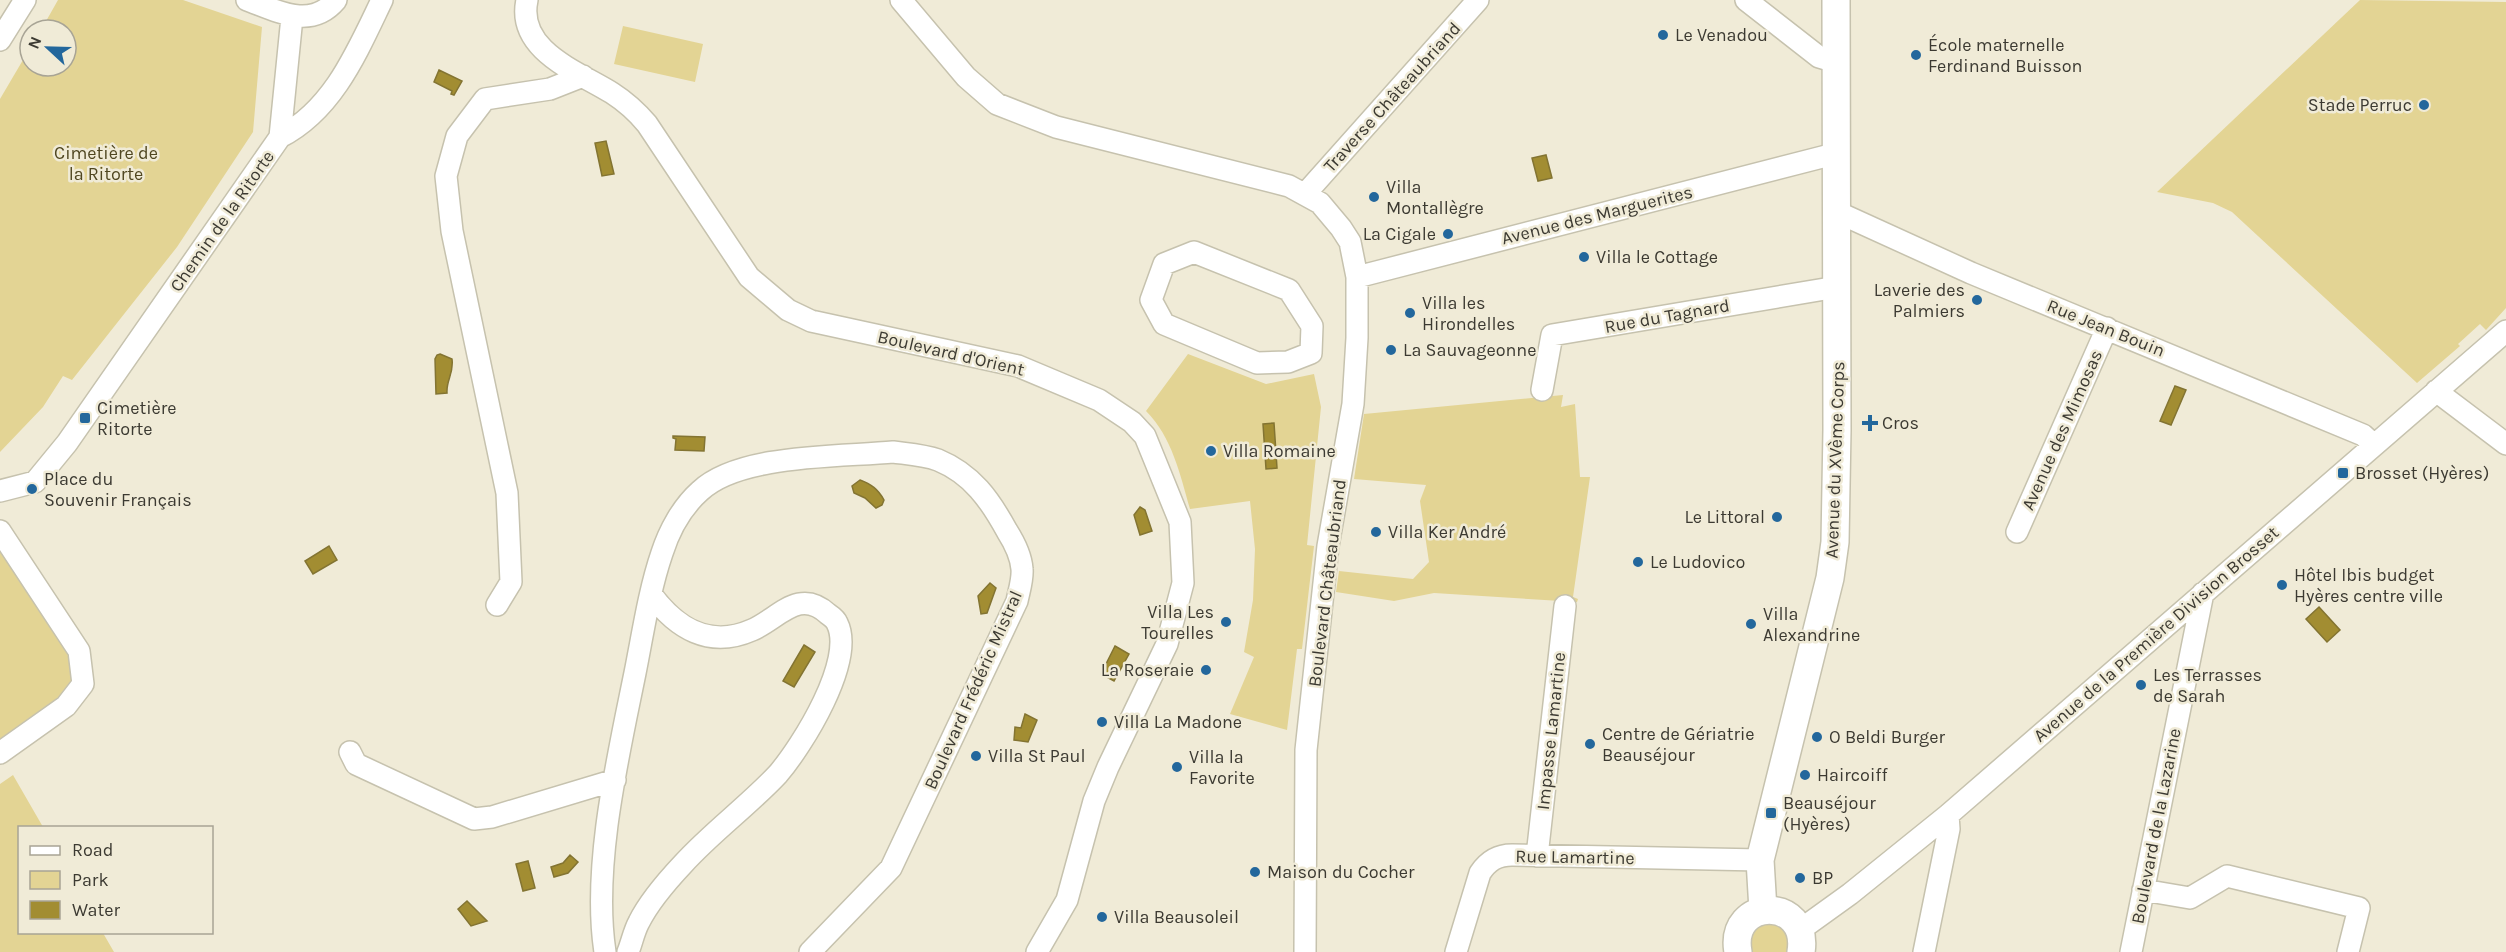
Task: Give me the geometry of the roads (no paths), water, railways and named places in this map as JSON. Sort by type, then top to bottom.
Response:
[{"type":"main road","name":"Avenue du XVème Corps","points":[[1763,910],[1760,860],[1832,564],[1835,542],[1838,430],[1836,0]]},
{"type":"main road","points":[[1738,952],[1739,930],[1753,914],[1763,910],[1774,910],[1794,920],[1800,941]]},
{"type":"street","points":[[0,39],[25,0]]},
{"type":"street","points":[[247,0],[292,17],[315,15],[336,0]]},
{"type":"street","points":[[280,137],[297,128],[312,116],[329,97],[362,41],[382,0]]},
{"type":"street","name":"Boulevard d'Orient","points":[[527,0],[525,8],[530,30],[539,46],[554,59],[634,109],[647,124],[749,277],[788,310],[811,321],[1018,366],[1100,400],[1132,422],[1145,436],[1180,522],[1183,583],[1167,644],[1094,801],[1067,900],[1037,952]]},
{"type":"street","name":"Boulevard Châteaubriand","points":[[901,0],[966,77],[982,93],[1005,108],[1056,127],[1272,181],[1306,193],[1320,203],[1341,228],[1352,249],[1357,277],[1357,338],[1353,404],[1328,546],[1306,750],[1305,952]]},
{"type":"street","name":"Traverse Châteaubriand","points":[[1306,193],[1478,0]]},
{"type":"street","points":[[1746,0],[1819,57],[1836,62]]},
{"type":"street","name":"Chemin de la Ritorte","points":[[0,491],[35,482],[67,443],[280,137],[292,17]]},
{"type":"street","points":[[497,605],[512,582],[507,493],[452,231],[446,176],[457,136],[485,99],[550,89],[583,76]]},
{"type":"street","name":"Avenue des Marguerites","points":[[1357,277],[1838,153]]},
{"type":"street","name":"Rue Jean Bouin","points":[[1838,212],[1971,273],[2363,435],[2374,445]]},
{"type":"street","points":[[1194,252],[1289,290],[1312,326],[1311,353],[1288,362],[1257,363],[1164,324],[1151,300],[1164,264],[1194,252]]},
{"type":"street","name":"Rue du Tagnard","points":[[1542,390],[1552,335],[1837,287]]},
{"type":"street","name":"Avenue des Mimosas","points":[[2017,532],[2107,328]]},
{"type":"street","name":"Avenue de la Première Division Brosset","points":[[1800,941],[1850,894],[1948,815],[2506,331]]},
{"type":"street","points":[[2436,391],[2506,444]]},
{"type":"street","name":"Boulevard Frédéric Mistral","points":[[605,952],[601,887],[615,780],[651,594],[662,553],[684,509],[700,491],[720,477],[753,465],[893,452],[936,459],[967,477],[979,488],[994,508],[1018,552],[1022,569],[1017,601],[891,868],[810,952]]},
{"type":"street","points":[[0,531],[79,651],[83,684],[66,706],[0,753]]},
{"type":"street","name":"Boulevard de la Lazarine","points":[[2131,952],[2203,593]]},
{"type":"street","points":[[628,952],[639,922],[683,864],[779,772],[809,729],[833,683],[841,642],[837,622],[822,608],[810,604],[797,603],[753,630],[733,636],[711,636],[678,624],[665,613],[651,594]]},
{"type":"street","name":"Impasse Lamartine","points":[[1537,856],[1565,606]]},
{"type":"street","points":[[350,752],[356,764],[474,819],[492,817],[615,780]]},
{"type":"street","points":[[1924,952],[1949,830],[1948,815]]},
{"type":"street","name":"Rue Lamartine","points":[[1456,952],[1475,886],[1488,862],[1507,855],[1760,860]]},
{"type":"street","points":[[2143,890],[2190,898],[2227,876],[2359,908],[2348,952]]},
{"type":"water","points":[[439,70],[462,81],[454,95],[451,94],[452,91],[434,82]]},
{"type":"water","points":[[606,141],[614,174],[602,176],[595,143]]},
{"type":"water","points":[[1546,155],[1552,178],[1538,181],[1532,158]]},
{"type":"water","points":[[440,354],[452,359],[452,369],[447,393],[436,394],[435,359]]},
{"type":"water","points":[[2175,386],[2186,390],[2171,425],[2160,421]]},
{"type":"water","points":[[1274,423],[1277,468],[1266,469],[1263,424]]},
{"type":"water","points":[[673,436],[705,437],[704,451],[675,450],[676,439]]},
{"type":"water","points":[[860,480],[871,485],[879,493],[884,500],[882,505],[876,508],[865,498],[854,493],[852,486]]},
{"type":"water","points":[[1140,507],[1145,510],[1152,531],[1140,535],[1134,515]]},
{"type":"water","points":[[329,546],[337,560],[313,574],[305,561]]},
{"type":"water","points":[[990,583],[996,588],[987,613],[981,614],[978,596]]},
{"type":"water","points":[[2319,607],[2340,630],[2327,642],[2306,619]]},
{"type":"water","points":[[804,645],[815,652],[794,687],[783,681]]},
{"type":"water","points":[[1115,646],[1129,654],[1114,681],[1101,674]]},
{"type":"water","points":[[1025,714],[1037,720],[1028,742],[1014,740],[1015,727],[1021,728]]},
{"type":"water","points":[[570,855],[578,862],[568,873],[554,877],[551,867],[563,863]]},
{"type":"water","points":[[528,861],[535,888],[523,891],[516,864]]},
{"type":"water","points":[[467,901],[487,921],[471,926],[458,909]]},
{"type":"place","name":"Le Venadou","points":[[1663,35]]},
{"type":"place","name":"École maternelle Ferdinand Buisson","points":[[1916,55]]},
{"type":"place","name":"Stade Perruc","points":[[2424,105]]},
{"type":"place","name":"Villa Montallègre","points":[[1374,197]]},
{"type":"place","name":"La Cigale","points":[[1448,234]]},
{"type":"place","name":"Villa le Cottage","points":[[1584,257]]},
{"type":"place","name":"Laverie des Palmiers","points":[[1977,300]]},
{"type":"place","name":"Villa les Hirondelles","points":[[1410,313]]},
{"type":"place","name":"La Sauvageonne","points":[[1391,350]]},
{"type":"place","name":"Cimetière Ritorte","points":[[85,418]]},
{"type":"place","name":"Cros","points":[[1870,423]]},
{"type":"place","name":"Villa Romaine","points":[[1211,451]]},
{"type":"place","name":"Brosset (Hyères)","points":[[2343,473]]},
{"type":"place","name":"Place du Souvenir Français","points":[[32,489]]},
{"type":"place","name":"Le Littoral","points":[[1777,517]]},
{"type":"place","name":"Villa Ker André","points":[[1376,532]]},
{"type":"place","name":"Le Ludovico","points":[[1638,562]]},
{"type":"place","name":"Hôtel Ibis budget Hyères centre ville","points":[[2282,585]]},
{"type":"place","name":"Villa Les Tourelles","points":[[1226,622]]},
{"type":"place","name":"Villa Alexandrine","points":[[1751,624]]},
{"type":"place","name":"La Roseraie","points":[[1206,670]]},
{"type":"place","name":"Les Terrasses de Sarah","points":[[2141,685]]},
{"type":"place","name":"Villa La Madone","points":[[1102,722]]},
{"type":"place","name":"O Beldi Burger","points":[[1817,737]]},
{"type":"place","name":"Centre de Gériatrie Beauséjour","points":[[1590,744]]},
{"type":"place","name":"Villa St Paul","points":[[976,756]]},
{"type":"place","name":"Villa la Favorite","points":[[1177,767]]},
{"type":"place","name":"Haircoiff","points":[[1805,775]]},
{"type":"place","name":"Beauséjour (Hyères)","points":[[1771,813]]},
{"type":"place","name":"Maison du Cocher","points":[[1255,872]]},
{"type":"place","name":"BP","points":[[1800,878]]},
{"type":"place","name":"Villa Beausoleil","points":[[1102,917]]},
{"type":"park label","name":"Cimetière de la Ritorte","points":[[106,163]]}]
